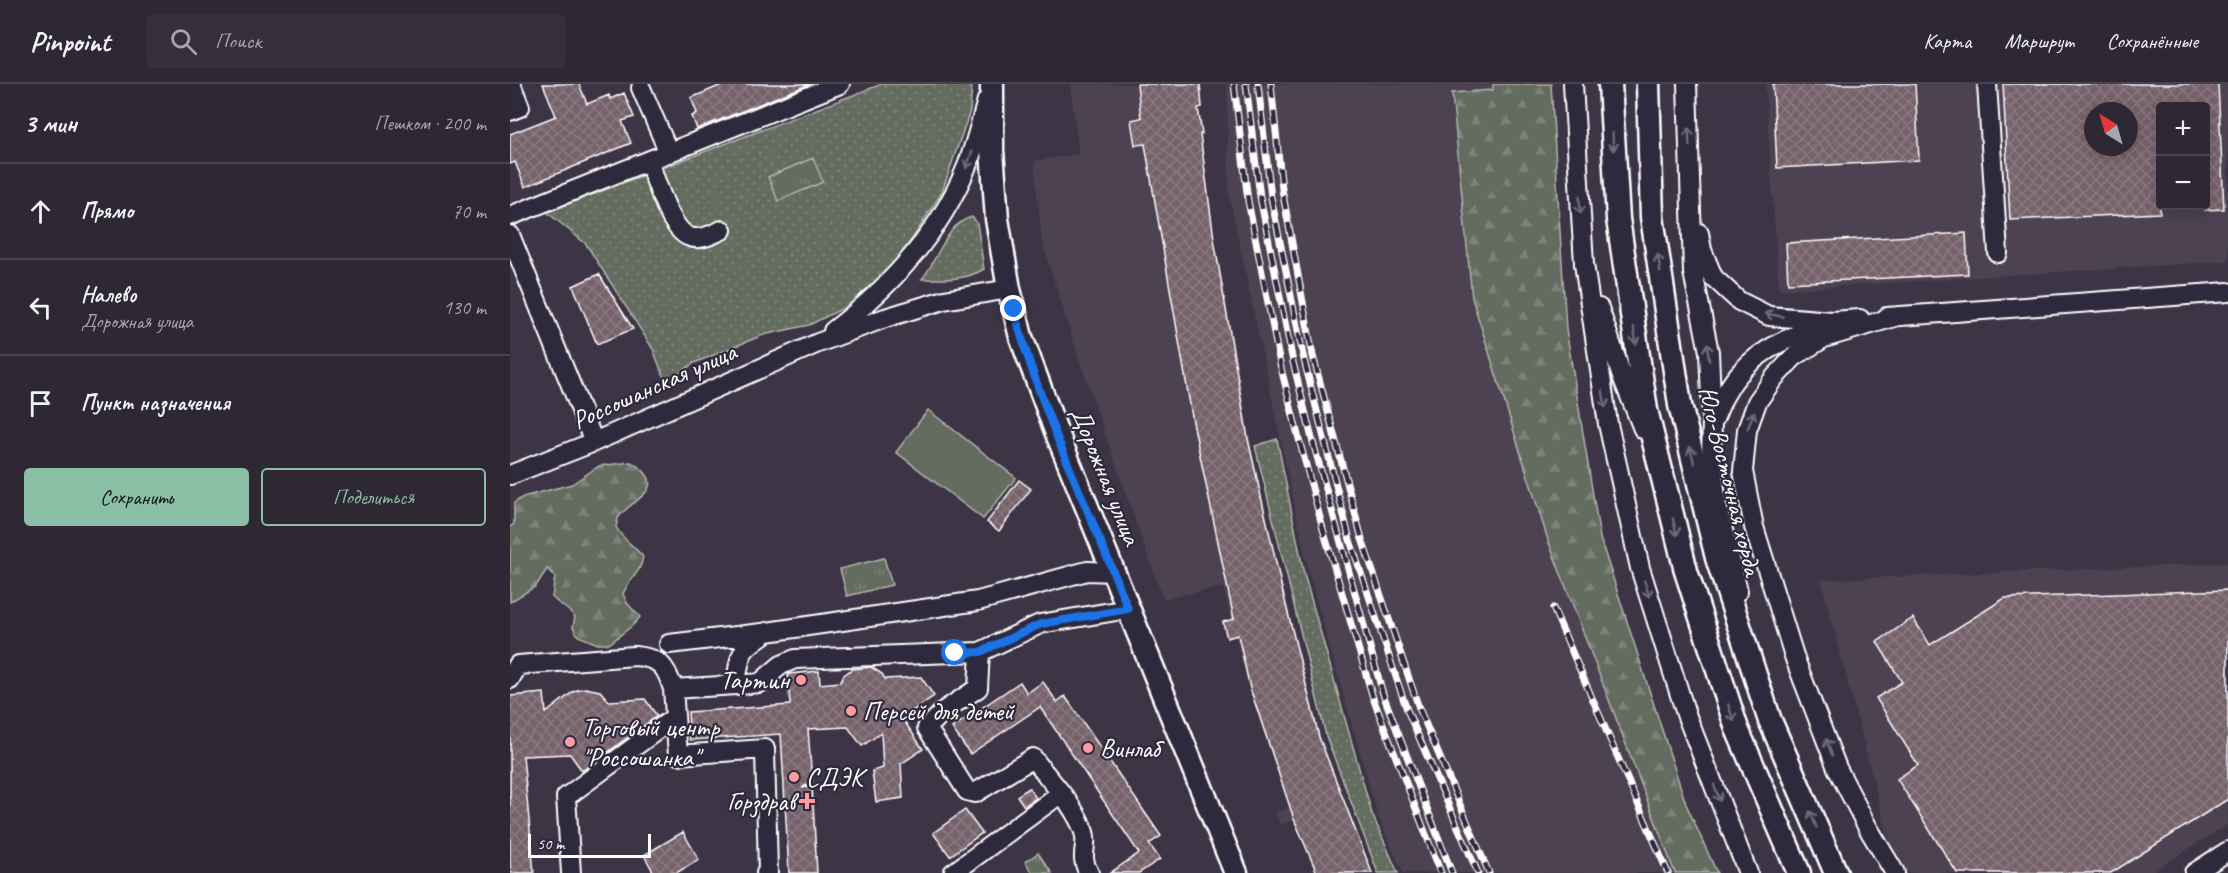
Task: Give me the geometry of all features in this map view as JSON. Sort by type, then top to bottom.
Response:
[{"type":"main road","name":"Дорожная улица","points":[[992,84],[997,219],[1021,337],[1056,431],[1236,873]]},
{"type":"main road","points":[[1610,84],[1618,219],[1646,410],[1686,571],[1737,729],[1799,873]]},
{"type":"main road","name":"Юго-Восточная хорда","points":[[1647,84],[1652,217],[1680,405],[1718,558],[1769,718],[1836,873]]},
{"type":"street","points":[[510,111],[520,107],[511,84]]},
{"type":"street","points":[[510,216],[840,84]]},
{"type":"street","name":"Россошанская улица","points":[[818,343],[854,315],[893,279],[942,213],[967,166],[992,84]]},
{"type":"street","points":[[1573,84],[1584,264],[1608,424],[1640,568],[1686,714],[1748,873]]},
{"type":"street","points":[[1687,84],[1693,272],[1709,352],[1711,456],[1717,506],[1769,718]]},
{"type":"street","points":[[1987,84],[1998,253]]},
{"type":"street","points":[[641,88],[669,153]]},
{"type":"street","points":[[649,162],[669,214],[678,229],[689,237],[706,237],[722,230]]},
{"type":"street","points":[[1691,190],[1702,250],[1713,278],[1738,301],[1769,316],[1832,321],[2228,292]]},
{"type":"street","points":[[510,235],[594,442]]},
{"type":"street","points":[[1584,264],[1623,379],[1662,476]]},
{"type":"street","name":"Россошанская улица","points":[[510,475],[594,442],[818,343],[885,318],[944,300],[1010,289]]},
{"type":"street","points":[[1895,873],[1868,828],[1837,768],[1795,659],[1754,527],[1743,471],[1747,430],[1757,402],[1774,378],[1795,356],[1824,338],[1898,316]]},
{"type":"street","points":[[1712,422],[1726,391],[1746,368],[1769,348],[1795,334],[1832,321]]},
{"type":"street","points":[[669,644],[978,601],[1087,571],[1114,572]]},
{"type":"street","points":[[673,689],[760,683],[781,665],[795,659],[980,652],[1041,624],[1128,609]]},
{"type":"street","points":[[736,685],[739,656],[748,644],[767,632]]},
{"type":"street","points":[[980,652],[978,688],[945,710],[927,728],[967,791],[975,793],[1033,758],[1083,830],[1086,840],[1082,852],[1089,873]]},
{"type":"street","points":[[510,679],[518,665],[634,656],[648,657],[661,663],[669,674],[673,689],[678,755],[765,749],[768,873],[766,873]]},
{"type":"street","points":[[571,873],[566,797],[675,717]]},
{"type":"street","points":[[953,873],[1060,794]]},
{"type":"street","points":[[2194,873],[2228,851]]},
{"type":"shaded area","points":[[1070,84],[1201,84],[1203,108],[1199,109],[1203,135],[1201,135],[1215,238],[1250,438],[1283,588],[1321,736],[1373,873],[1316,873],[1294,820],[1280,825],[1275,813],[1289,807],[1249,688],[1223,587],[1163,599],[1079,359],[1042,242],[1034,161],[1079,154]]},
{"type":"shaded area","points":[[1227,84],[1493,84],[1493,90],[1452,93],[1548,540],[1675,873],[1403,873],[1378,816],[1308,570],[1229,194]]},
{"type":"shaded area","points":[[1765,84],[2228,84],[2228,261],[1779,290]]},
{"type":"shaded area","points":[[2228,563],[2228,824],[2150,873],[1908,873],[1889,840],[1821,580]]},
{"type":"green space","points":[[882,84],[972,84],[970,111],[942,192],[889,271],[858,301],[809,325],[763,335],[694,363],[666,383],[653,349],[586,244],[547,212]]},
{"type":"green space","points":[[1493,84],[1551,84],[1566,329],[1600,538],[1686,804],[1717,873],[1675,873],[1548,540],[1472,298],[1452,93],[1493,90]]},
{"type":"green space","points":[[813,158],[823,182],[778,201],[768,177]]},
{"type":"green space","points":[[972,217],[977,223],[984,269],[969,276],[922,279],[949,234],[963,221]]},
{"type":"green space","points":[[928,410],[1016,478],[983,519],[896,452]]},
{"type":"green space","points":[[1277,439],[1304,574],[1372,814],[1398,873],[1378,873],[1326,736],[1255,446]]},
{"type":"green space","points":[[631,462],[644,471],[649,479],[649,486],[645,493],[618,518],[616,527],[643,557],[623,594],[627,603],[640,617],[609,644],[598,644],[578,636],[573,627],[575,617],[552,597],[555,577],[547,569],[536,586],[510,602],[510,527],[514,524],[514,503],[523,497],[572,484],[599,466]]},
{"type":"green space","points":[[884,558],[892,585],[847,596],[840,569]]},
{"type":"green space","points":[[1038,853],[1052,873],[1033,873],[1025,862]]},
{"type":"building","points":[[543,84],[579,84],[587,104],[609,95],[610,99],[624,93],[634,117],[622,121],[631,143],[525,187],[515,162],[510,164],[510,134],[556,116]]},
{"type":"building","points":[[724,84],[810,84],[697,129],[692,116],[697,113],[691,98]]},
{"type":"building","points":[[1137,84],[1200,84],[1202,107],[1198,108],[1202,134],[1200,134],[1214,239],[1248,439],[1319,737],[1372,873],[1317,873],[1294,819],[1250,688],[1238,635],[1227,638],[1223,622],[1234,619],[1193,422],[1145,144],[1135,145],[1131,120],[1141,118]]},
{"type":"building","points":[[1773,84],[1915,84],[1919,160],[1777,168]]},
{"type":"building","points":[[2003,84],[2218,84],[2224,209],[2210,210],[2210,102],[2156,102],[2156,210],[2160,210],[2160,213],[2010,220]]},
{"type":"building","points":[[1966,233],[1968,274],[1788,283],[1786,243]]},
{"type":"building","points":[[599,274],[633,329],[597,344],[573,286]]},
{"type":"building","points":[[1019,480],[1031,489],[999,531],[987,522]]},
{"type":"building","points":[[2228,590],[2228,799],[2111,873],[1957,873],[1897,779],[1918,765],[1876,698],[1902,682],[1877,642],[1913,618],[1930,645],[2005,598]]},
{"type":"building","points":[[871,667],[882,674],[885,679],[921,677],[934,696],[902,718],[923,749],[901,764],[903,798],[876,802],[872,771],[883,768],[881,733],[862,746],[848,727],[808,729],[812,782],[802,788],[812,786],[817,873],[789,873],[781,734],[690,740],[688,712],[790,705],[788,674],[819,671],[820,684],[840,682],[844,675],[852,669]]},
{"type":"building","points":[[1020,682],[1027,693],[1043,682],[1057,702],[1065,696],[1161,836],[1149,844],[1160,859],[1139,873],[1110,873],[1139,853],[1040,707],[970,754],[952,728]]},
{"type":"building","name":"Торговый центр \"Россошанка\"","points":[[585,688],[600,691],[609,701],[645,699],[657,716],[582,771],[570,754],[523,756],[534,873],[510,873],[510,696],[544,693],[546,713],[574,691]]},
{"type":"building","points":[[1029,788],[1036,798],[1024,806],[1017,796]]},
{"type":"building","points":[[965,810],[982,833],[950,856],[933,833]]},
{"type":"building","points":[[683,832],[699,860],[676,873],[654,873],[644,855]]},
{"type":"railway","points":[[1234,84],[1248,201],[1280,364],[1299,439],[1373,698],[1441,873]]},
{"type":"railway","points":[[1246,84],[1260,197],[1293,362],[1311,435],[1383,694],[1452,873]]},
{"type":"railway","points":[[1258,84],[1271,197],[1304,360],[1350,540],[1407,710],[1478,873]]},
{"type":"railway","points":[[1271,84],[1282,189],[1313,356],[1362,539],[1419,708],[1489,873]]},
{"type":"railway","points":[[1553,608],[1668,873]]},
{"type":"place","name":"Тартин","points":[[801,680]]},
{"type":"place","name":"Персей для детей","points":[[851,711]]},
{"type":"place","name":"Торговый центр \"Россошанка\"","points":[[570,742]]},
{"type":"place","name":"Винлаб","points":[[1088,748]]},
{"type":"place","name":"СДЭК","points":[[794,777]]},
{"type":"place","name":"Горздрав","points":[[807,801]]},
{"type":"route","points":[[955,653],[980,652],[1041,624],[1128,609],[1056,431],[1021,337],[1014,309]]}]
